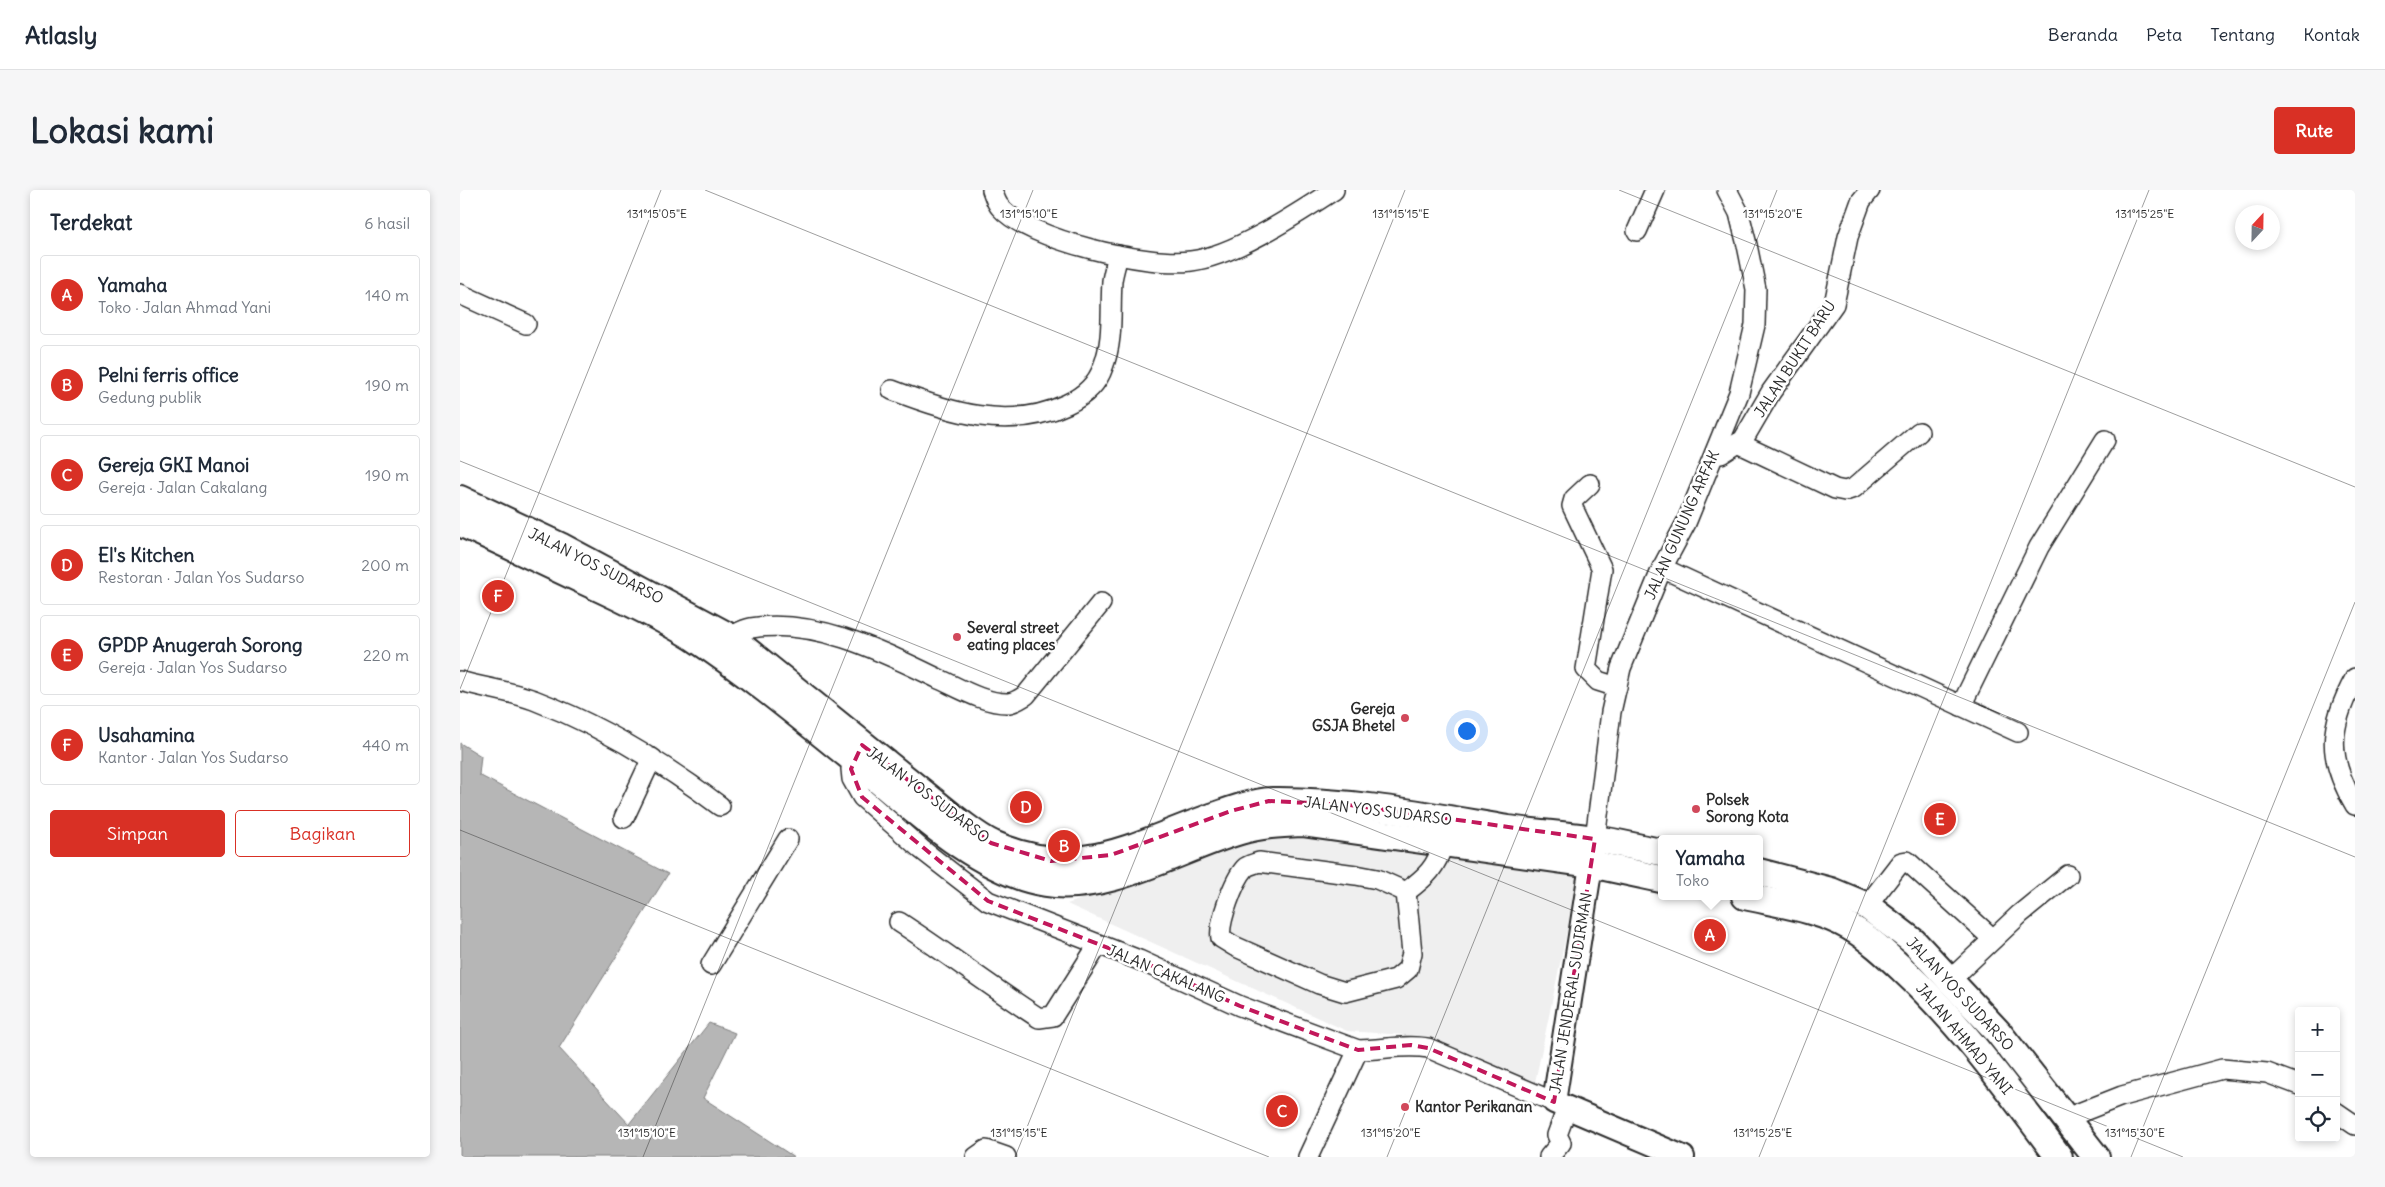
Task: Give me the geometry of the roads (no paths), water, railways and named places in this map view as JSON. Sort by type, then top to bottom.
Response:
[{"type":"highway","name":"JALAN YOS SUDARSO","points":[[460,500],[560,546],[730,637],[857,752],[920,815],[975,855],[1010,873],[1047,883],[1078,883],[1099,880],[1155,864],[1239,831],[1267,824],[1302,823],[1444,842],[1593,851],[1658,852]]},
{"type":"highway","name":"JALAN YOS SUDARSO","points":[[460,522],[638,606],[692,637],[991,843],[1030,858],[1051,861],[1084,860],[1111,855],[1136,848],[1231,811],[1269,801],[1350,805],[1544,834],[1593,851]]},
{"type":"highway","points":[[1593,851],[1658,878]]},
{"type":"highway","name":"JALAN YOS SUDARSO","points":[[1763,873],[1783,876],[1831,891],[1873,898],[1998,1032],[2096,1157]]},
{"type":"highway","name":"JALAN AHMAD YANI","points":[[1762,900],[1823,914],[1850,927],[1882,950],[1931,996],[1981,1054],[2059,1157]]},
{"type":"main road","name":"JALAN JENDERAL SUDIRMAN","points":[[1593,851],[1561,1105],[1683,1157]]},
{"type":"street","points":[[992,190],[1000,207],[1016,220],[1040,233],[1118,255],[1149,261],[1191,261],[1237,247],[1304,210],[1334,190]]},
{"type":"street","points":[[1637,231],[1655,190]]},
{"type":"street","name":"JALAN GUNUNG ARFAK","points":[[1593,851],[1607,741],[1621,668],[1662,568],[1686,523],[1739,394],[1755,325],[1756,289],[1747,245],[1740,213],[1727,190]]},
{"type":"street","name":"JALAN BUKIT BARU","points":[[1715,455],[1721,454],[1744,440],[1771,392],[1834,304],[1848,237],[1861,201],[1870,190]]},
{"type":"street","points":[[892,390],[934,406],[997,419],[1016,418],[1055,410],[1079,399],[1097,382],[1104,367],[1110,343],[1113,316],[1112,280],[1118,255]]},
{"type":"street","points":[[460,294],[526,324]]},
{"type":"street","points":[[1738,443],[1835,489],[1845,491],[1854,488],[1919,432]]},
{"type":"street","points":[[1961,706],[2039,547],[2105,440]]},
{"type":"street","points":[[1590,484],[1574,499],[1572,506],[1602,569],[1586,669],[1598,681],[1617,687]]},
{"type":"street","points":[[1662,568],[2018,732]]},
{"type":"street","points":[[730,637],[750,628],[788,628],[828,634],[895,658],[976,696],[1009,703],[1017,701],[1026,695],[1100,603]]},
{"type":"street","points":[[2355,678],[2338,713],[2332,747],[2342,784],[2355,805]]},
{"type":"street","points":[[460,681],[533,700],[573,716],[652,758],[720,806]]},
{"type":"street","name":"JALAN CAKALANG","points":[[857,752],[851,769],[852,779],[862,797],[920,849],[988,901],[1139,960],[1240,1006],[1358,1050],[1376,1050],[1411,1045],[1428,1048],[1561,1105]]},
{"type":"street","points":[[624,818],[652,758]]},
{"type":"street","points":[[711,965],[788,838]]},
{"type":"street","points":[[1406,892],[1428,875],[1438,861],[1444,842]]},
{"type":"street","points":[[1873,898],[1902,862],[1907,861],[1994,938]]},
{"type":"street","points":[[1259,862],[1377,879],[1406,892],[1412,953],[1408,969],[1396,979],[1367,988],[1345,992],[1319,984],[1234,946],[1221,938],[1219,928],[1239,876],[1246,866],[1259,862]]},
{"type":"street","points":[[1950,980],[1994,938],[2068,875]]},
{"type":"street","points":[[899,922],[1039,1018],[1053,1016],[1098,945]]},
{"type":"street","points":[[1308,1157],[1358,1050]]},
{"type":"street","points":[[2066,1118],[2122,1096],[2222,1069],[2267,1073],[2295,1084]]},
{"type":"street","points":[[1549,1157],[1561,1143],[1557,1136],[1561,1105]]},
{"type":"street","points":[[2340,1115],[2355,1125]]},
{"type":"street","points":[[976,1157],[986,1150],[1006,1157]]},
{"type":"place","name":"Usahamina","points":[[498,596]]},
{"type":"place","name":"Several street eating places","points":[[957,637]]},
{"type":"place","name":"Gereja GSJA Bhetel","points":[[1405,718]]},
{"type":"place","name":"El's Kitchen","points":[[1026,807]]},
{"type":"place","name":"Polsek Sorong Kota","points":[[1696,809]]},
{"type":"place","name":"GPDP Anugerah Sorong","points":[[1940,819]]},
{"type":"place","name":"Pelni ferris office","points":[[1064,846]]},
{"type":"place","name":"Yamaha","points":[[1710,935]]},
{"type":"place","name":"Kantor Perikanan","points":[[1405,1107]]},
{"type":"place","name":"Gereja GKI Manoi","points":[[1282,1111]]}]
